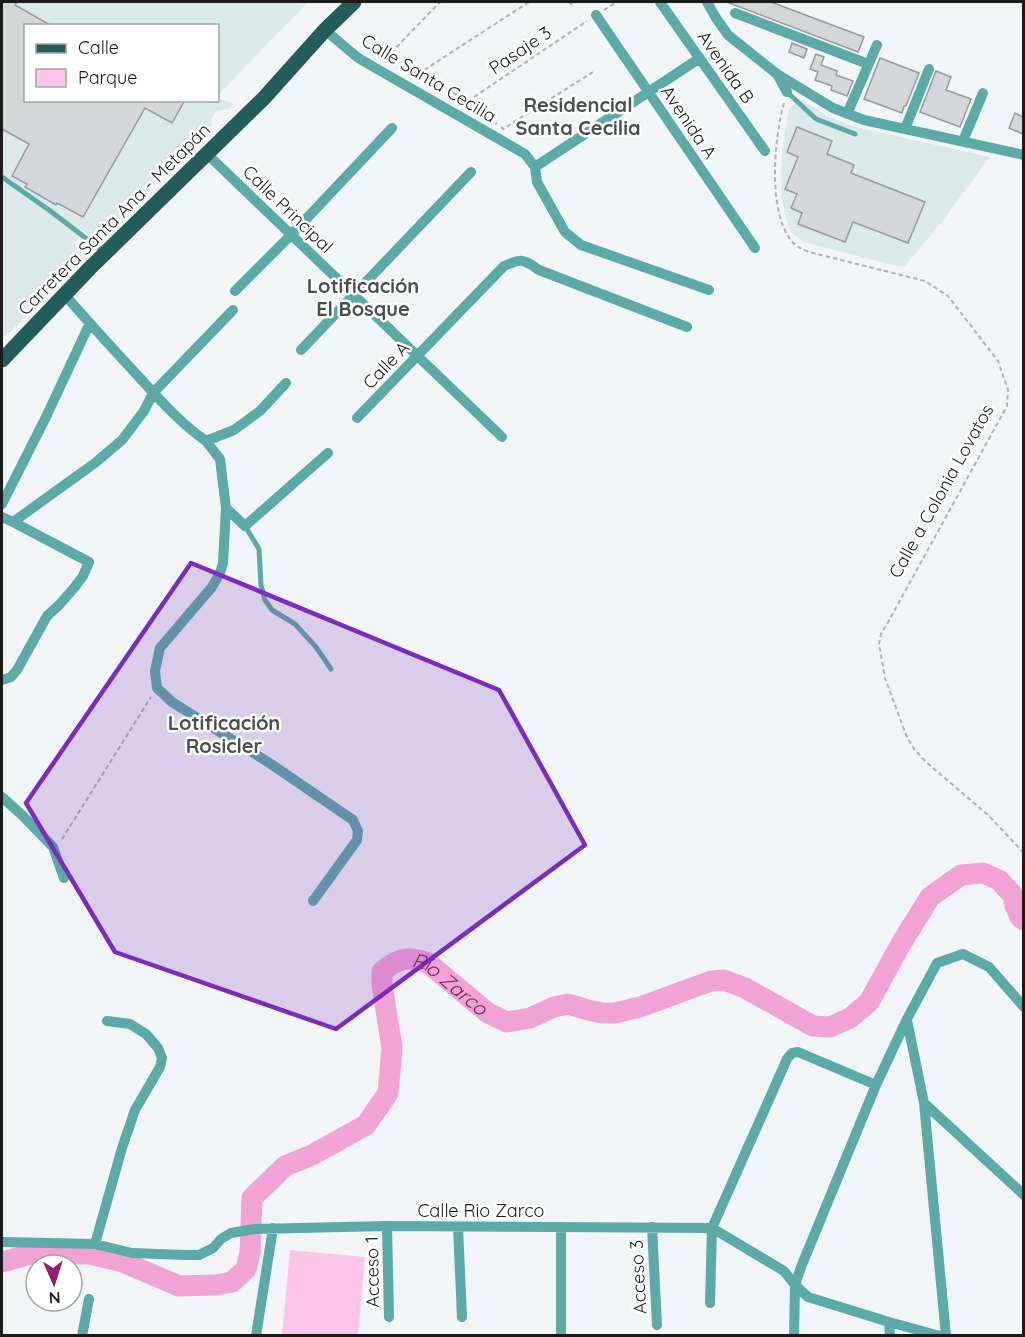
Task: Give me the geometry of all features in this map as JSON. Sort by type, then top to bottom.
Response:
[{"type":"main road","name":"Carretera Santa Ana - Metapán","points":[[2,360],[105,253],[264,98],[347,4]]},
{"type":"street","name":"Avenida B","points":[[660,2],[765,151]]},
{"type":"street","points":[[707,2],[728,35],[777,74],[833,108],[871,122],[1023,155]]},
{"type":"street","points":[[735,13],[868,64]]},
{"type":"street","name":"Avenida A","points":[[596,15],[754,248]]},
{"type":"street","name":"Calle Santa Cecilia","points":[[326,30],[357,57],[525,154],[535,167],[537,182],[565,232],[581,245],[709,290]]},
{"type":"street","points":[[847,114],[877,45]]},
{"type":"street","points":[[535,167],[700,58]]},
{"type":"street","points":[[905,129],[929,69]]},
{"type":"street","points":[[777,74],[787,92]]},
{"type":"street","points":[[963,141],[983,93]]},
{"type":"street","points":[[235,291],[392,128]]},
{"type":"street","name":"Calle Principal","points":[[207,154],[502,437]]},
{"type":"street","points":[[301,351],[471,172]]},
{"type":"street","name":"Calle A","points":[[357,418],[504,266],[516,261],[526,261],[539,270],[687,327]]},
{"type":"street","points":[[65,295],[89,325],[153,393],[206,441],[220,459],[226,508],[223,562],[220,573],[212,587],[160,648],[155,671],[157,688],[172,702],[272,764],[353,820],[358,831],[357,840],[313,901]]},
{"type":"street","points":[[13,522],[95,463],[122,440],[144,411],[153,393],[233,310]]},
{"type":"street","points":[[2,504],[89,325]]},
{"type":"street","points":[[206,441],[234,430],[260,411],[286,382]]},
{"type":"street","points":[[226,508],[245,526],[328,453]]},
{"type":"street","points":[[2,518],[89,562],[74,588],[46,616],[17,670],[11,677],[2,680]]},
{"type":"street","points":[[2,797],[53,847],[64,878]]},
{"type":"street","points":[[794,1335],[795,1284],[801,1267],[876,1085],[937,963],[963,954],[990,967],[1023,1007]]},
{"type":"street","points":[[907,1019],[924,1103],[946,1335]]},
{"type":"street","points":[[95,1244],[135,1110],[160,1067],[162,1058],[158,1048],[146,1034],[130,1024],[107,1021]]},
{"type":"street","points":[[710,1303],[712,1228],[787,1059],[792,1053],[798,1052],[876,1085]]},
{"type":"street","points":[[924,1103],[1023,1195]]},
{"type":"street","name":"Calle Rio Zarco","points":[[2,1242],[95,1244],[132,1253],[199,1255],[213,1248],[231,1233],[273,1228],[387,1226],[712,1228],[784,1271],[808,1297],[940,1335]]},
{"type":"street","name":"Acceso 1","points":[[387,1226],[389,1317]]},
{"type":"street","points":[[458,1227],[462,1317]]},
{"type":"street","points":[[561,1227],[561,1335]]},
{"type":"street","name":"Acceso 3","points":[[652,1227],[657,1325]]},
{"type":"street","points":[[256,1335],[273,1228]]},
{"type":"street","points":[[82,1335],[89,1299]]},
{"type":"street","points":[[889,1322],[890,1335]]},
{"type":"lane","points":[[787,92],[816,119],[855,134]]},
{"type":"lane","points":[[2,177],[105,253]]},
{"type":"lane","points":[[245,526],[260,549],[261,585],[265,600],[272,609],[295,624],[316,647],[331,669]]},
{"type":"path","points":[[384,61],[440,2]]},
{"type":"path","points":[[418,74],[529,2]]},
{"type":"path","name":"Pasaje 3","points":[[468,101],[617,2]]},
{"type":"path","points":[[387,57],[468,101],[503,129],[593,72]]},
{"type":"path","name":"Calle a Colonia Lovatos","points":[[787,92],[779,129],[776,186],[779,216],[790,239],[797,247],[809,252],[925,281],[938,289],[948,296],[998,361],[1008,390],[1007,406],[886,624],[879,644],[885,678],[906,735],[914,749],[988,815],[1023,853]]},
{"type":"path","points":[[53,847],[62,840],[157,688]]},
{"type":"highlighted area","points":[[191,563],[499,690],[585,845],[336,1029],[115,952],[26,803]]},
{"type":"shaded area","points":[[2,2],[308,2],[219,94],[219,24],[24,24],[24,102],[219,102],[219,98],[234,104],[228,109],[217,111],[211,118],[212,125],[100,240],[83,231],[75,245],[88,253],[2,340]]},
{"type":"shaded area","points":[[802,99],[827,116],[855,127],[990,157],[941,223],[905,266],[897,266],[803,242],[791,231],[786,220],[781,195],[782,151],[789,108]]},
{"type":"green space","points":[[290,1250],[365,1257],[358,1335],[282,1335]]},
{"type":"building","points":[[2,2],[17,2],[15,5],[48,24],[24,24],[24,102],[184,102],[172,123],[145,108],[83,217],[57,203],[56,205],[25,187],[27,184],[12,176],[29,144],[2,129]]},
{"type":"building","points":[[729,2],[771,2],[864,37],[858,52]]},
{"type":"building","points":[[792,43],[807,49],[804,58],[789,52]]},
{"type":"building","points":[[816,54],[824,57],[821,65],[837,71],[836,75],[853,81],[847,96],[831,90],[832,86],[815,80],[818,72],[810,69]]},
{"type":"building","points":[[880,58],[919,73],[902,113],[864,99]]},
{"type":"building","points":[[936,71],[951,77],[946,90],[971,99],[960,127],[920,112]]},
{"type":"building","points":[[1015,113],[1023,117],[1023,134],[1009,128]]},
{"type":"building","points":[[797,127],[832,141],[827,154],[854,165],[851,173],[925,202],[908,243],[853,222],[845,242],[798,224],[802,213],[791,208],[797,194],[785,189],[798,157],[787,152]]},
{"type":"waterway","name":"Río Zarco","points":[[2,1262],[31,1254],[90,1254],[123,1262],[179,1286],[232,1282],[246,1269],[250,1253],[252,1198],[285,1166],[312,1155],[366,1125],[388,1093],[392,1048],[382,972],[398,961],[415,959],[428,963],[488,1013],[507,1022],[530,1018],[554,1007],[568,1004],[603,1013],[615,1013],[640,1007],[711,981],[724,980],[745,988],[813,1026],[830,1027],[850,1018],[869,1002],[930,897],[961,875],[983,873],[999,880],[1013,895],[1015,906],[1024,920]]},
{"type":"district","name":"Residencial Santa Cecilia","points":[[578,116]]},
{"type":"district","name":"Lotificación El Bosque","points":[[363,296]]},
{"type":"district","name":"Lotificación Rosicler","points":[[224,734]]}]
